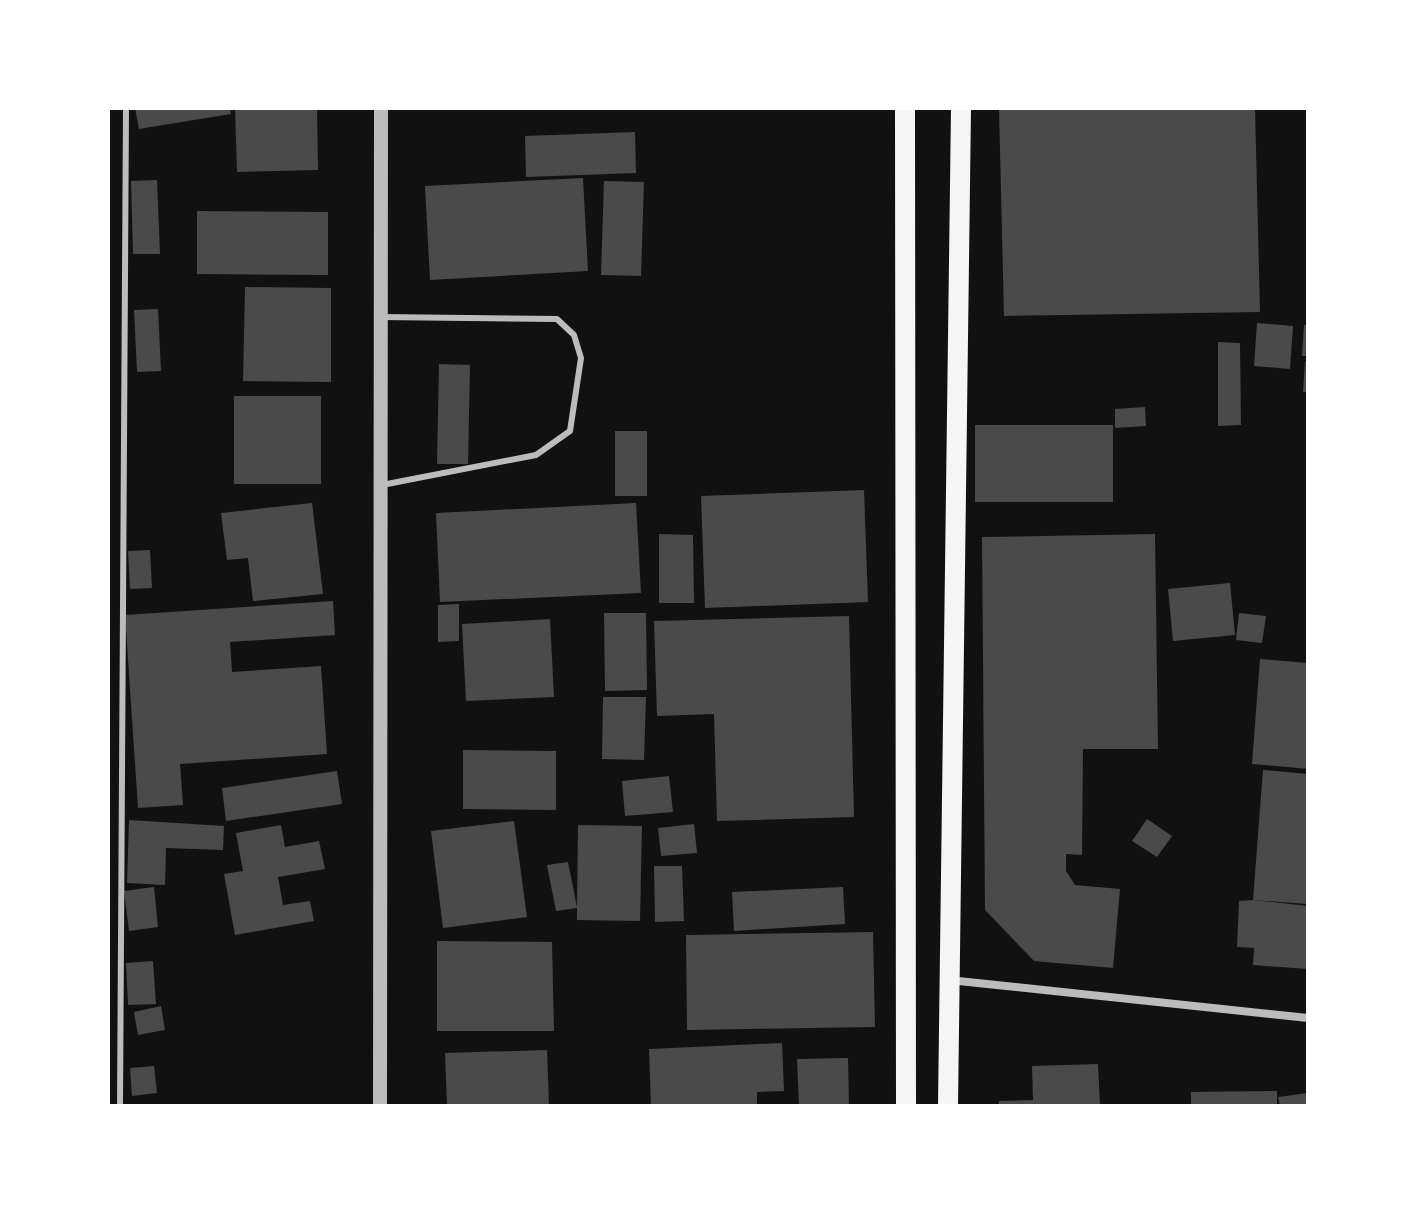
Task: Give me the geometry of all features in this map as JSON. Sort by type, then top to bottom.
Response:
[{"type":"main road","points":[[905,108],[906,1106]]},
{"type":"main road","points":[[948,1106],[961,108]]},
{"type":"street","points":[[380,1106],[381,108]]},
{"type":"street","points":[[948,980],[1308,1018]]},
{"type":"lane","points":[[120,1106],[126,108]]},
{"type":"lane","points":[[381,317],[557,319],[574,335],[581,358],[570,431],[556,445],[536,455],[381,485]]},
{"type":"building","points":[[135,108],[230,108],[231,114],[139,129]]},
{"type":"building","points":[[235,108],[317,108],[318,170],[237,172]]},
{"type":"building","points":[[999,108],[1255,108],[1260,312],[1004,316]]},
{"type":"building","points":[[635,132],[636,173],[526,177],[525,136]]},
{"type":"building","points":[[583,178],[588,271],[430,280],[425,186]]},
{"type":"building","points":[[157,180],[160,254],[133,254],[131,181]]},
{"type":"building","points":[[604,181],[644,182],[641,276],[601,275]]},
{"type":"building","points":[[197,211],[328,212],[328,275],[197,274]]},
{"type":"building","points":[[245,287],[331,288],[331,382],[243,381]]},
{"type":"building","points":[[158,309],[161,371],[137,372],[134,310]]},
{"type":"building","points":[[1257,323],[1293,326],[1290,369],[1254,366]]},
{"type":"building","points":[[1304,325],[1308,325],[1308,356],[1302,356]]},
{"type":"building","points":[[1218,342],[1240,343],[1241,425],[1218,426]]},
{"type":"building","points":[[1305,362],[1308,362],[1308,392],[1303,392]]},
{"type":"building","points":[[439,364],[470,365],[468,464],[437,464]]},
{"type":"building","points":[[234,396],[321,396],[321,484],[234,484]]},
{"type":"building","points":[[1145,407],[1146,426],[1115,428],[1115,409]]},
{"type":"building","points":[[975,425],[1113,425],[1113,502],[975,502]]},
{"type":"building","points":[[615,431],[647,431],[647,496],[615,496]]},
{"type":"building","points":[[864,490],[868,602],[705,608],[701,496]]},
{"type":"building","points":[[312,503],[323,594],[253,601],[248,558],[227,560],[221,513]]},
{"type":"building","points":[[636,503],[641,593],[440,602],[436,513]]},
{"type":"building","points":[[659,534],[693,535],[694,603],[659,603]]},
{"type":"building","points":[[1155,534],[1158,749],[1083,749],[1082,855],[1066,854],[1066,871],[1075,885],[1120,889],[1113,968],[1034,961],[985,910],[982,537]]},
{"type":"building","points":[[150,550],[152,588],[130,589],[128,551]]},
{"type":"building","points":[[1230,583],[1235,635],[1173,641],[1168,589]]},
{"type":"building","points":[[333,601],[335,635],[230,642],[232,672],[321,666],[327,754],[180,764],[183,805],[138,808],[125,615]]},
{"type":"building","points":[[459,604],[459,641],[438,642],[438,605]]},
{"type":"building","points":[[604,613],[646,613],[647,690],[605,691]]},
{"type":"building","points":[[1239,613],[1266,616],[1262,643],[1236,640]]},
{"type":"building","points":[[849,616],[854,817],[717,821],[714,714],[657,716],[654,621]]},
{"type":"building","points":[[550,619],[554,697],[466,701],[462,624]]},
{"type":"building","points":[[1260,659],[1308,663],[1308,769],[1252,764]]},
{"type":"building","points":[[603,697],[646,697],[644,760],[602,759]]},
{"type":"building","points":[[463,750],[556,751],[556,810],[463,809]]},
{"type":"building","points":[[1263,770],[1308,774],[1308,904],[1253,900]]},
{"type":"building","points":[[337,771],[342,804],[226,821],[222,788]]},
{"type":"building","points":[[669,776],[673,812],[625,816],[622,781]]},
{"type":"building","points":[[1147,819],[1172,836],[1157,857],[1132,841]]},
{"type":"building","points":[[129,820],[224,826],[223,850],[166,848],[165,885],[127,883]]},
{"type":"building","points":[[514,821],[527,917],[443,928],[431,831]]},
{"type":"building","points":[[694,824],[697,853],[661,856],[658,828]]},
{"type":"building","points":[[281,825],[285,847],[319,841],[325,869],[278,877],[283,905],[310,901],[314,921],[235,935],[224,874],[243,871],[236,833]]},
{"type":"building","points":[[578,825],[642,826],[640,921],[577,920],[577,908],[556,911],[547,865],[568,862],[577,907]]},
{"type":"building","points":[[654,866],[682,866],[684,921],[655,922]]},
{"type":"building","points":[[154,887],[158,927],[129,931],[124,891]]},
{"type":"building","points":[[843,887],[845,924],[734,931],[732,892]]},
{"type":"building","points":[[1239,901],[1308,906],[1308,969],[1253,965],[1254,948],[1237,947]]},
{"type":"building","points":[[873,932],[875,1027],[687,1030],[686,935]]},
{"type":"building","points":[[437,941],[552,942],[554,1031],[437,1031]]},
{"type":"building","points":[[153,961],[156,1004],[128,1005],[126,963]]},
{"type":"building","points":[[161,1006],[165,1030],[138,1035],[134,1012]]},
{"type":"building","points":[[782,1043],[784,1091],[757,1092],[757,1106],[651,1106],[649,1049]]},
{"type":"building","points":[[547,1050],[549,1106],[447,1106],[445,1053]]},
{"type":"building","points":[[848,1058],[849,1106],[799,1106],[797,1059]]},
{"type":"building","points":[[1098,1064],[1100,1106],[999,1106],[999,1101],[1033,1100],[1032,1066]]},
{"type":"building","points":[[154,1066],[157,1093],[132,1096],[130,1068]]},
{"type":"building","points":[[1277,1091],[1277,1106],[1191,1106],[1191,1092]]},
{"type":"building","points":[[1308,1093],[1308,1106],[1280,1106],[1278,1097]]}]
